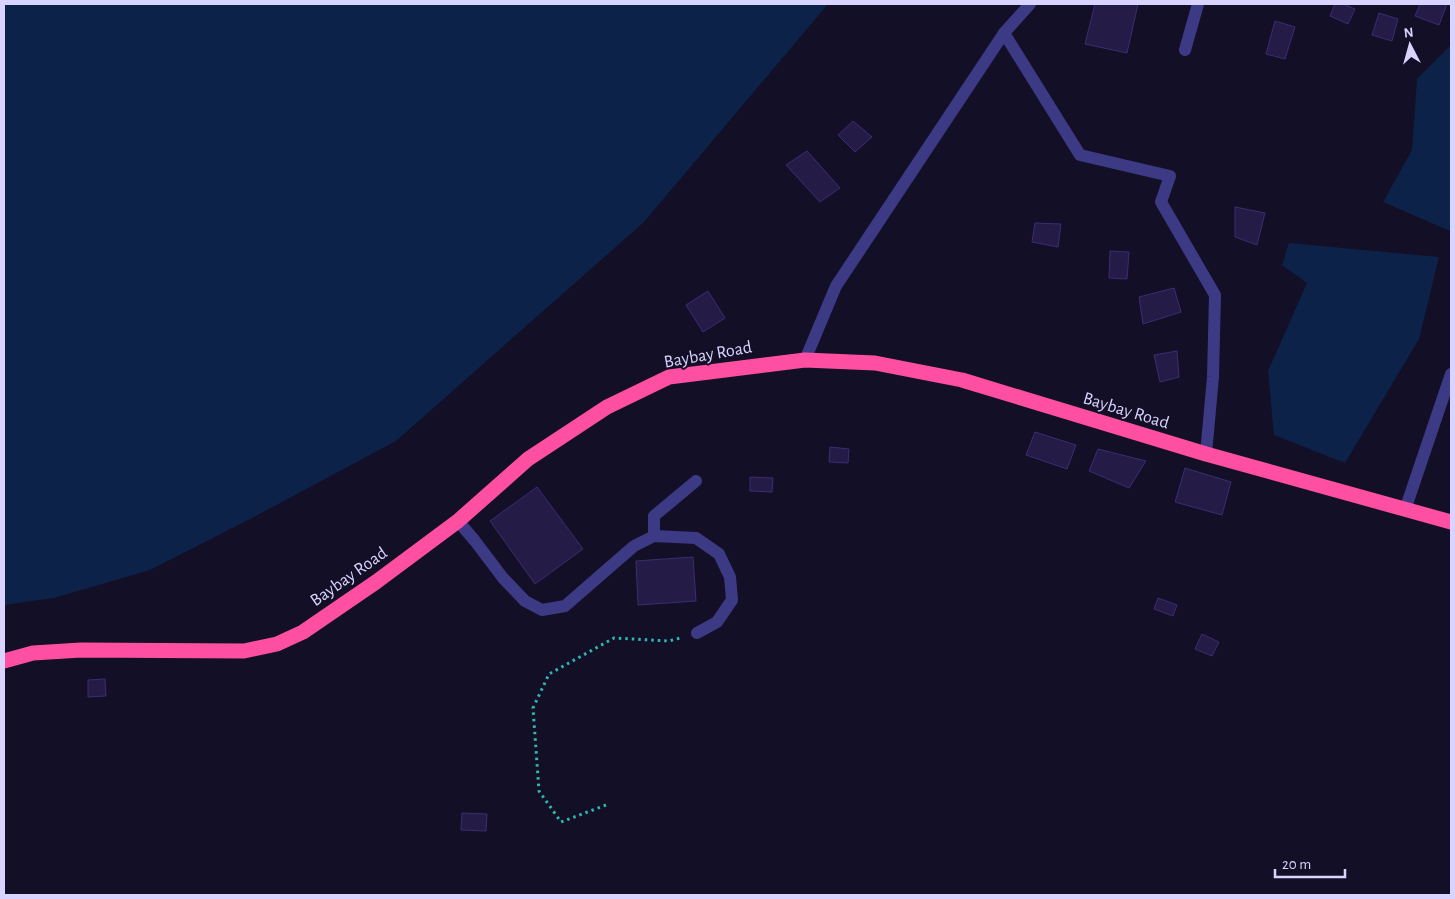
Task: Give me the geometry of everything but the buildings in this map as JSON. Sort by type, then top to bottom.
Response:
[{"type":"highway","name":"Baybay Road","points":[[4,661],[34,653],[71,650],[244,651],[277,644],[311,626],[376,582],[458,521],[528,459],[607,407],[669,377],[805,360],[875,363],[962,380],[1206,454],[1451,522]]},
{"type":"street","points":[[805,360],[836,286],[1004,33],[1030,4]]},
{"type":"street","points":[[1185,50],[1198,4]]},
{"type":"street","points":[[1004,33],[1080,155],[1170,176],[1161,202],[1214,295],[1213,377],[1206,454]]},
{"type":"street","points":[[1405,510],[1451,374]]},
{"type":"street","points":[[654,536],[654,516],[696,481]]},
{"type":"street","points":[[458,521],[475,540],[503,578],[525,601],[542,610],[565,606],[634,546],[654,536],[696,538],[719,554],[730,578],[732,600],[717,622],[697,633]]},
{"type":"path","points":[[606,805],[561,822],[539,791],[533,708],[549,674],[614,638],[670,641],[697,633]]},
{"type":"water","points":[[4,4],[828,4],[644,222],[396,441],[150,570],[54,598],[4,605]]},
{"type":"water","points":[[1451,45],[1450,231],[1383,202],[1412,150],[1417,79]]},
{"type":"water","points":[[1289,243],[1439,257],[1419,339],[1345,463],[1274,435],[1268,371],[1307,283],[1282,265]]}]
